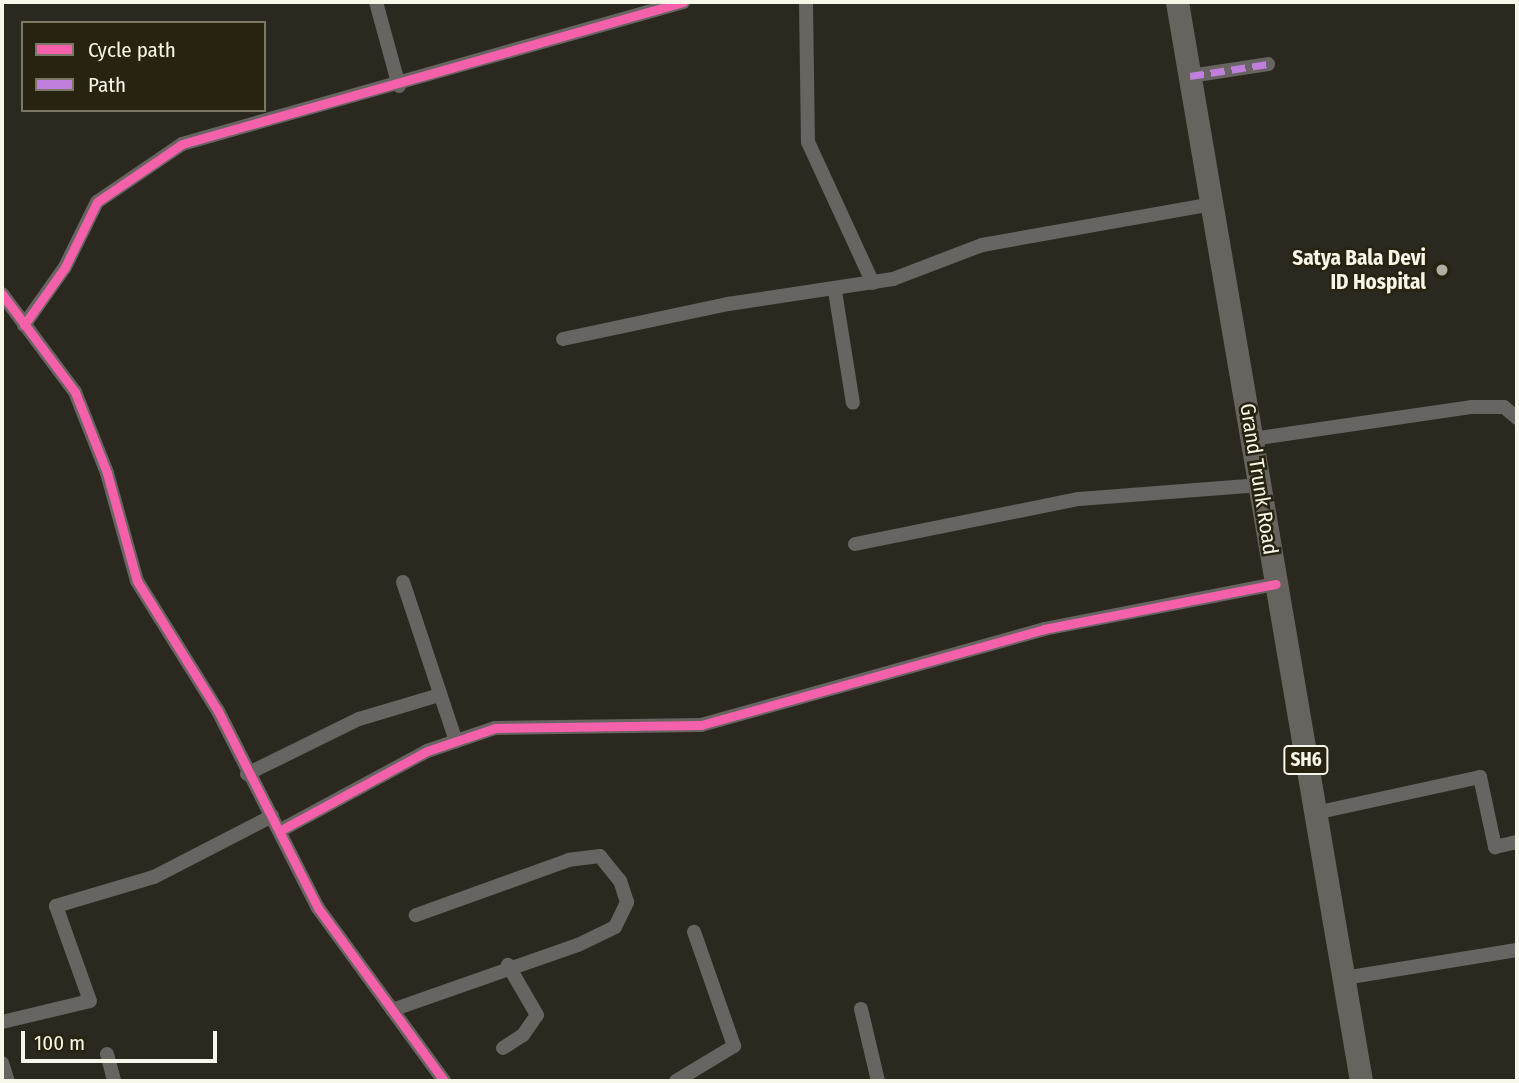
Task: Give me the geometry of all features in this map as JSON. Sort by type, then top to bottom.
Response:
[{"type":"main road","name":"Grand Trunk Road","points":[[1177,2],[1362,1081]]},
{"type":"street","points":[[376,2],[399,86]]},
{"type":"street","points":[[24,325],[65,267],[97,202],[182,144],[399,86],[683,2]]},
{"type":"street","points":[[806,2],[808,142],[873,283]]},
{"type":"street","points":[[1190,76],[1268,64]]},
{"type":"street","points":[[563,339],[729,304],[835,291],[873,283],[982,246],[1213,204]]},
{"type":"street","points":[[835,291],[853,403]]},
{"type":"street","points":[[2,294],[75,392],[107,473],[137,581],[218,710],[247,774],[281,830],[318,908],[444,1081]]},
{"type":"street","points":[[1252,439],[1471,407],[1504,407],[1517,418]]},
{"type":"street","points":[[855,544],[1079,499],[1260,485]]},
{"type":"street","points":[[403,582],[436,696],[456,741]]},
{"type":"street","points":[[281,830],[456,741],[523,726],[701,725],[1044,629],[1276,584]]},
{"type":"street","points":[[247,774],[359,719],[436,696]]},
{"type":"street","points":[[1315,813],[1480,777],[1495,846],[1517,842]]},
{"type":"street","points":[[2,1022],[90,1001],[56,906],[154,877],[272,816]]},
{"type":"street","points":[[392,1010],[615,927],[627,902],[620,881],[600,856],[523,875],[416,915]]},
{"type":"street","points":[[676,1081],[734,1046],[694,932]]},
{"type":"street","points":[[1344,978],[1517,950]]},
{"type":"street","points":[[503,1048],[523,1035],[537,1015],[508,965]]},
{"type":"street","points":[[861,1009],[877,1081]]},
{"type":"street","points":[[107,1054],[114,1081]]},
{"type":"street","points":[[2,1063],[8,1081]]},
{"type":"marked path","points":[[1190,76],[1268,64]]},
{"type":"cycle path","points":[[24,325],[65,267],[97,202],[182,144],[683,2]]},
{"type":"cycle path","points":[[2,294],[75,392],[107,473],[137,581],[218,711],[318,908],[444,1081]]},
{"type":"cycle path","points":[[281,830],[427,751],[495,728],[701,725],[1044,629],[1276,584]]},
{"type":"place","name":"Satya Bala Devi ID Hospital","points":[[1442,270]]}]
